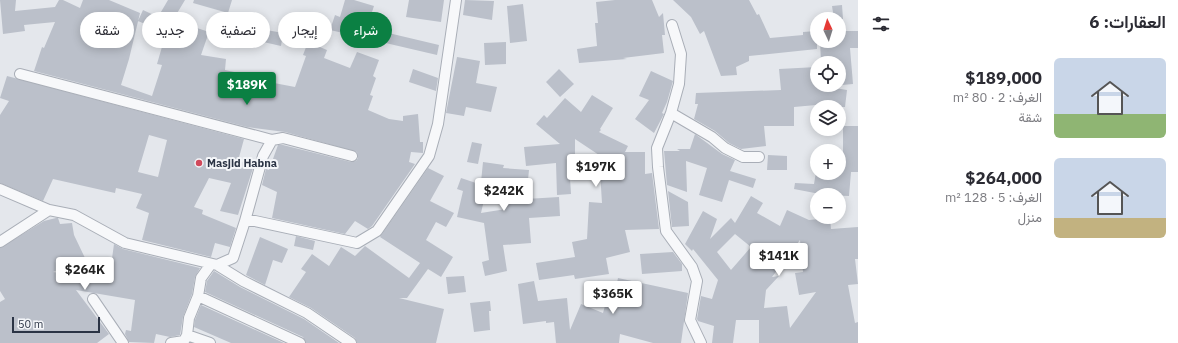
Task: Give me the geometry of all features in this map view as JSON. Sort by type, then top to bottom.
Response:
[{"type":"street","points":[[245,221],[255,220],[357,243],[377,231],[430,156],[438,124],[456,0]]},
{"type":"street","points":[[672,25],[681,54],[679,84],[671,113],[657,148],[658,167],[666,232],[692,266],[697,281],[690,320],[701,343]]},
{"type":"street","points":[[20,74],[272,140],[283,138],[352,156]]},
{"type":"street","points":[[671,113],[743,157],[759,157]]},
{"type":"street","points":[[171,343],[184,341],[187,335],[188,318],[198,296],[201,278],[214,265],[233,258],[263,156],[272,140]]},
{"type":"street","points":[[0,189],[49,210],[74,215],[125,243],[214,265],[308,313],[351,343]]},
{"type":"street","points":[[0,242],[49,210]]},
{"type":"street","points":[[198,296],[300,343]]},
{"type":"street","points":[[93,299],[123,343]]},
{"type":"street","points":[[187,335],[210,343]]},
{"type":"building","points":[[0,0],[16,0],[15,11],[55,7],[59,0],[63,0],[80,8],[83,0],[109,0],[140,13],[134,38],[134,12],[80,12],[80,48],[132,48],[121,85],[152,96],[162,65],[157,64],[162,48],[198,48],[198,28],[206,31],[206,41],[201,55],[226,59],[225,70],[295,87],[306,56],[303,55],[306,48],[322,48],[327,50],[324,58],[350,68],[357,52],[379,60],[373,76],[376,78],[370,95],[373,96],[368,110],[389,119],[403,121],[403,116],[418,114],[420,142],[423,142],[423,153],[411,152],[409,162],[415,164],[372,226],[368,229],[355,221],[345,234],[272,218],[277,192],[262,185],[266,169],[269,170],[278,145],[351,162],[356,161],[358,158],[357,152],[285,132],[247,127],[34,71],[42,47],[44,48],[55,22],[24,25],[25,31],[3,34]]},
{"type":"building","points":[[168,0],[185,0],[178,12],[161,12]]},
{"type":"building","points":[[194,0],[232,0],[228,12],[193,3]]},
{"type":"building","points":[[345,0],[354,0],[374,6],[372,12],[341,12]]},
{"type":"building","points":[[409,0],[444,0],[441,22],[406,17]]},
{"type":"building","points":[[465,0],[494,1],[492,20],[463,15]]},
{"type":"building","points":[[615,0],[652,0],[659,17],[663,13],[665,35],[662,35],[664,53],[623,58],[627,59],[579,63],[577,49],[597,46],[595,23],[598,23],[596,2]]},
{"type":"building","points":[[673,0],[749,0],[757,15],[759,14],[770,38],[803,35],[803,32],[810,32],[810,48],[817,49],[749,56],[749,61],[736,67],[737,75],[721,76],[704,31],[700,34],[691,17]]},
{"type":"building","points":[[523,4],[527,41],[510,43],[507,6]]},
{"type":"building","points":[[842,5],[842,12],[833,12],[832,6]]},
{"type":"building","points":[[142,12],[142,23],[138,21]]},
{"type":"building","points":[[335,15],[340,17],[340,32],[332,30],[332,24]]},
{"type":"building","points":[[270,31],[278,32],[278,45],[270,44]]},
{"type":"building","points":[[846,31],[858,31],[858,48],[850,48],[853,84],[846,85],[846,56],[821,56],[820,48],[846,48]]},
{"type":"building","points":[[392,34],[439,45],[437,55],[392,44]]},
{"type":"building","points":[[506,42],[506,64],[485,65],[484,43]]},
{"type":"building","points":[[457,57],[480,61],[476,83],[497,87],[491,112],[466,107],[464,116],[446,113]]},
{"type":"building","points":[[810,67],[810,92],[846,92],[847,90],[846,100],[810,100],[810,106],[794,107],[794,126],[764,126],[766,146],[741,149],[729,143],[715,131],[694,119],[698,104],[695,104],[696,93],[781,90],[779,69]]},
{"type":"building","points":[[413,69],[438,78],[436,91],[409,82]]},
{"type":"building","points":[[559,69],[574,84],[560,97],[546,82]]},
{"type":"building","points":[[651,71],[673,81],[662,113],[664,114],[654,133],[635,119],[649,100],[639,96]]},
{"type":"building","points":[[7,76],[244,139],[238,161],[254,165],[238,215],[220,211],[231,183],[209,178],[194,207],[203,210],[202,214],[236,228],[230,247],[215,243],[211,257],[142,240],[149,213],[136,208],[142,194],[116,188],[115,193],[53,179],[43,201],[0,183],[0,115],[9,101],[0,98]],"holes":[[[149,135],[167,140],[158,177],[138,172]]]},
{"type":"building","points":[[592,95],[613,108],[599,132],[628,146],[625,152],[645,152],[645,174],[652,173],[659,229],[625,230],[630,252],[606,258],[609,274],[575,279],[574,275],[539,280],[536,263],[575,257],[572,242],[587,239],[589,202],[602,203],[599,155],[575,139],[575,161],[569,161],[571,194],[557,195],[556,163],[526,166],[524,147],[560,144],[536,124],[544,115],[547,118],[565,98],[581,112]]},
{"type":"building","points":[[846,126],[858,126],[858,172],[851,172],[849,196],[846,196],[846,188],[810,188],[810,192],[794,189],[795,183],[814,184],[815,180],[846,180],[846,144],[843,144],[843,136],[846,136]]},
{"type":"building","points":[[695,134],[722,154],[735,160],[730,171],[756,179],[753,188],[729,180],[722,202],[699,195],[707,168],[686,161],[687,192],[667,185],[664,151],[680,151],[677,149],[690,149]]},
{"type":"building","points":[[472,142],[482,144],[478,164],[467,162]]},
{"type":"building","points":[[768,155],[787,156],[787,170],[767,170]]},
{"type":"building","points":[[483,162],[504,165],[503,168],[529,170],[526,199],[559,197],[560,216],[529,218],[531,243],[503,245],[507,271],[485,276],[482,262],[489,260],[484,223],[457,217],[463,191],[457,189],[461,178],[485,186],[481,199],[484,200],[481,213],[506,209],[505,185],[481,182]]},
{"type":"building","points":[[428,168],[444,176],[430,201],[454,213],[446,227],[436,222],[426,240],[453,257],[441,277],[428,269],[407,298],[399,298],[444,309],[436,343],[357,343],[355,338],[311,308],[289,297],[306,272],[301,269],[312,254],[329,266],[341,247],[355,256],[365,246],[409,278],[420,263],[380,237]]},
{"type":"building","points":[[668,191],[688,202],[689,226],[672,227]]},
{"type":"building","points":[[751,196],[763,203],[757,213],[780,226],[787,210],[810,220],[810,224],[831,224],[831,229],[858,227],[858,259],[855,259],[858,284],[848,285],[855,323],[858,322],[858,343],[759,343],[759,320],[736,320],[733,343],[712,343],[714,326],[698,321],[697,319],[701,296],[712,299],[718,280],[693,249],[692,251],[685,244],[703,211],[717,219],[710,239],[731,218],[735,223]],"holes":[[[735,234],[751,247],[731,270],[717,252]],[[800,240],[803,272],[795,273],[799,295],[816,292],[790,328],[787,306],[764,308],[766,290],[779,276],[772,277]]]},
{"type":"building","points":[[58,218],[60,224],[72,223],[74,235],[85,258],[53,272],[109,281],[114,244],[123,249],[200,268],[195,277],[192,294],[183,317],[180,335],[170,337],[156,334],[154,343],[129,342],[125,334],[126,330],[131,331],[135,300],[76,290],[109,334],[97,343],[0,343],[0,302],[5,299],[0,291],[0,248],[44,221]]},
{"type":"building","points":[[296,236],[315,241],[313,250],[294,246]]},
{"type":"building","points":[[260,237],[288,249],[282,263],[273,260],[265,285],[246,275]]},
{"type":"building","points":[[673,252],[682,264],[682,271],[642,274],[640,254]]},
{"type":"building","points":[[214,271],[240,287],[304,319],[339,343],[306,343],[303,337],[205,292],[207,281]]},
{"type":"building","points":[[464,276],[466,292],[448,294],[446,277]]},
{"type":"building","points":[[618,278],[688,293],[681,343],[653,343],[620,334],[619,343],[556,343],[554,322],[546,323],[546,321],[523,324],[518,284],[534,281],[538,301],[567,298],[570,330],[581,304],[603,313],[608,295],[614,297]]},
{"type":"building","points":[[490,301],[490,330],[474,332],[470,303]]},
{"type":"building","points":[[201,305],[284,343],[231,343],[194,327]]},
{"type":"place","name":"Masjid Habna","points":[[199,163]]}]
